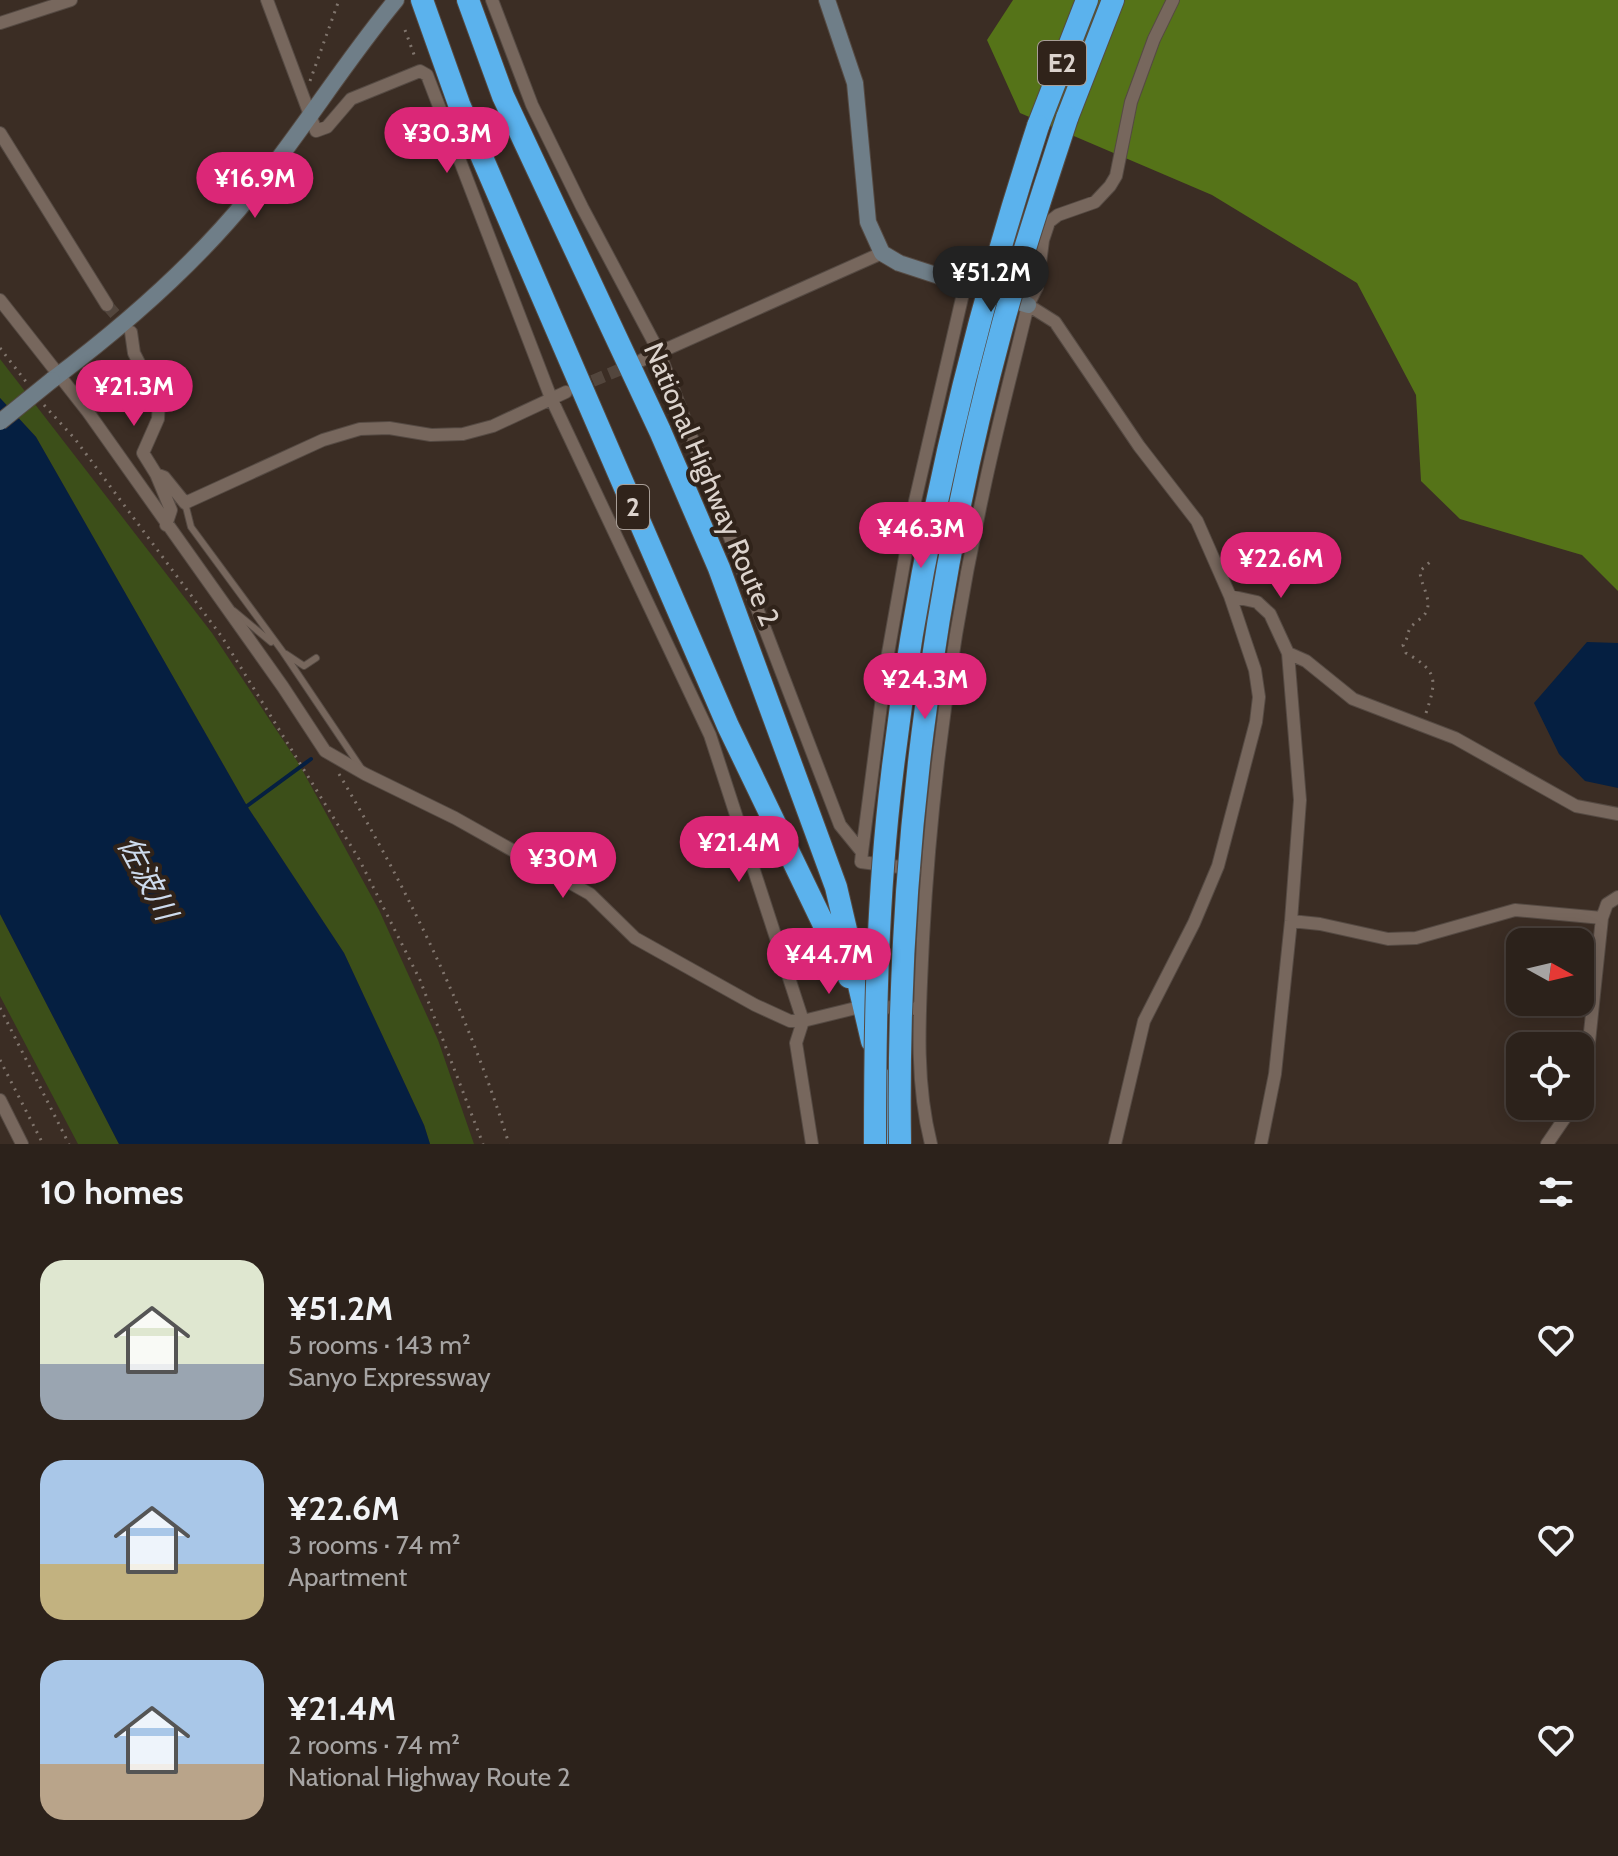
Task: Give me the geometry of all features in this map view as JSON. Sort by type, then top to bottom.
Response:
[{"type":"highway","name":"National Highway Route 2","points":[[422,0],[459,104],[728,726],[864,1006]]},
{"type":"highway","name":"National Highway Route 2","points":[[468,0],[503,96],[660,431],[719,568],[836,887],[897,1144]]},
{"type":"highway","name":"E2","points":[[875,1144],[877,968],[882,882],[891,777],[912,625],[940,475],[1002,235],[1038,126],[1087,0]]},
{"type":"highway","name":"E2","points":[[897,1144],[902,967],[917,780],[937,630],[965,479],[1001,332],[1067,118],[1113,0]]},
{"type":"main road","points":[[0,422],[153,298],[199,253],[249,197],[396,0]]},
{"type":"main road","points":[[827,0],[855,83],[868,222],[882,253],[899,263],[1028,305]]},
{"type":"street","points":[[0,23],[71,0]]},
{"type":"street","points":[[267,0],[316,131],[327,127],[351,99],[420,71],[427,75],[551,398],[710,735],[803,1021],[796,1043],[812,1144]]},
{"type":"street","points":[[492,0],[532,105],[659,352],[840,825],[862,852]]},
{"type":"street","points":[[931,1144],[922,1109],[919,1009],[926,870],[940,739],[983,495],[1028,305],[1037,287],[1043,240],[1049,222],[1058,215],[1095,202],[1116,176],[1131,102],[1154,39],[1173,0]]},
{"type":"street","points":[[0,133],[107,305]]},
{"type":"street","points":[[642,360],[882,253]]},
{"type":"street","points":[[926,870],[861,862],[887,659],[915,501],[965,285]]},
{"type":"street","points":[[0,300],[166,525],[325,751],[455,818],[590,894],[635,938],[755,1005],[790,1021],[803,1021],[864,1006],[919,1009]]},
{"type":"street","points":[[1028,305],[1055,322],[1146,456],[1197,521],[1230,596],[1255,670],[1259,697],[1256,722],[1218,866],[1194,923],[1144,1021],[1115,1144]]},
{"type":"street","points":[[131,332],[134,353],[159,402],[158,419],[143,453],[156,474],[171,510],[166,525]]},
{"type":"street","points":[[156,474],[164,477],[185,503],[323,440],[360,429],[389,428],[431,435],[463,434],[493,426],[566,392]]},
{"type":"street","points":[[1230,596],[1257,602],[1270,614],[1288,653],[1300,800],[1275,1074],[1261,1144]]},
{"type":"street","points":[[1288,653],[1306,661],[1353,699],[1455,738],[1576,806],[1618,814]]},
{"type":"street","points":[[1590,1032],[1602,918],[1607,904],[1618,897]]},
{"type":"street","points":[[1291,921],[1388,939],[1416,938],[1515,910],[1602,918]]},
{"type":"street","points":[[0,1100],[22,1144]]},
{"type":"street","points":[[1547,1144],[1566,1120]]},
{"type":"lane","points":[[185,503],[191,527],[283,652],[365,774]]},
{"type":"lane","points":[[223,606],[242,615],[283,652],[304,666],[316,658]]},
{"type":"path","points":[[303,95],[339,0]]},
{"type":"path","points":[[405,30],[420,71]]},
{"type":"path","points":[[0,348],[31,387]]},
{"type":"path","points":[[39,398],[75,439],[222,637],[359,859],[420,980],[483,1144]]},
{"type":"path","points":[[1422,724],[1434,680],[1428,668],[1406,653],[1403,645],[1408,639],[1409,629],[1429,605],[1420,582],[1420,571],[1431,561]]},
{"type":"path","points":[[325,751],[378,840],[441,970],[486,1074],[509,1144]]},
{"type":"path","points":[[0,1008],[69,1144]]},
{"type":"path","points":[[0,1060],[43,1144]]},
{"type":"green space","points":[[1013,0],[1618,0],[1618,591],[1582,555],[1460,519],[1421,481],[1416,395],[1357,283],[1212,195],[1020,113],[987,40]]},
{"type":"green space","points":[[0,359],[212,633],[299,764],[379,910],[438,1040],[474,1144],[430,1144],[344,953],[247,806],[36,437],[0,398]]},
{"type":"green space","points":[[0,914],[119,1144],[78,1144],[0,996]]},
{"type":"water","name":"佐波川","points":[[0,398],[36,437],[247,806],[344,953],[430,1144],[119,1144],[0,914]]},
{"type":"water","points":[[1587,642],[1618,643],[1618,788],[1585,781],[1559,754],[1534,703]]},
{"type":"waterway","points":[[247,806],[311,759]]},
{"type":"tunnel","points":[[107,305],[129,330]]},
{"type":"tunnel","points":[[576,388],[633,364]]}]
